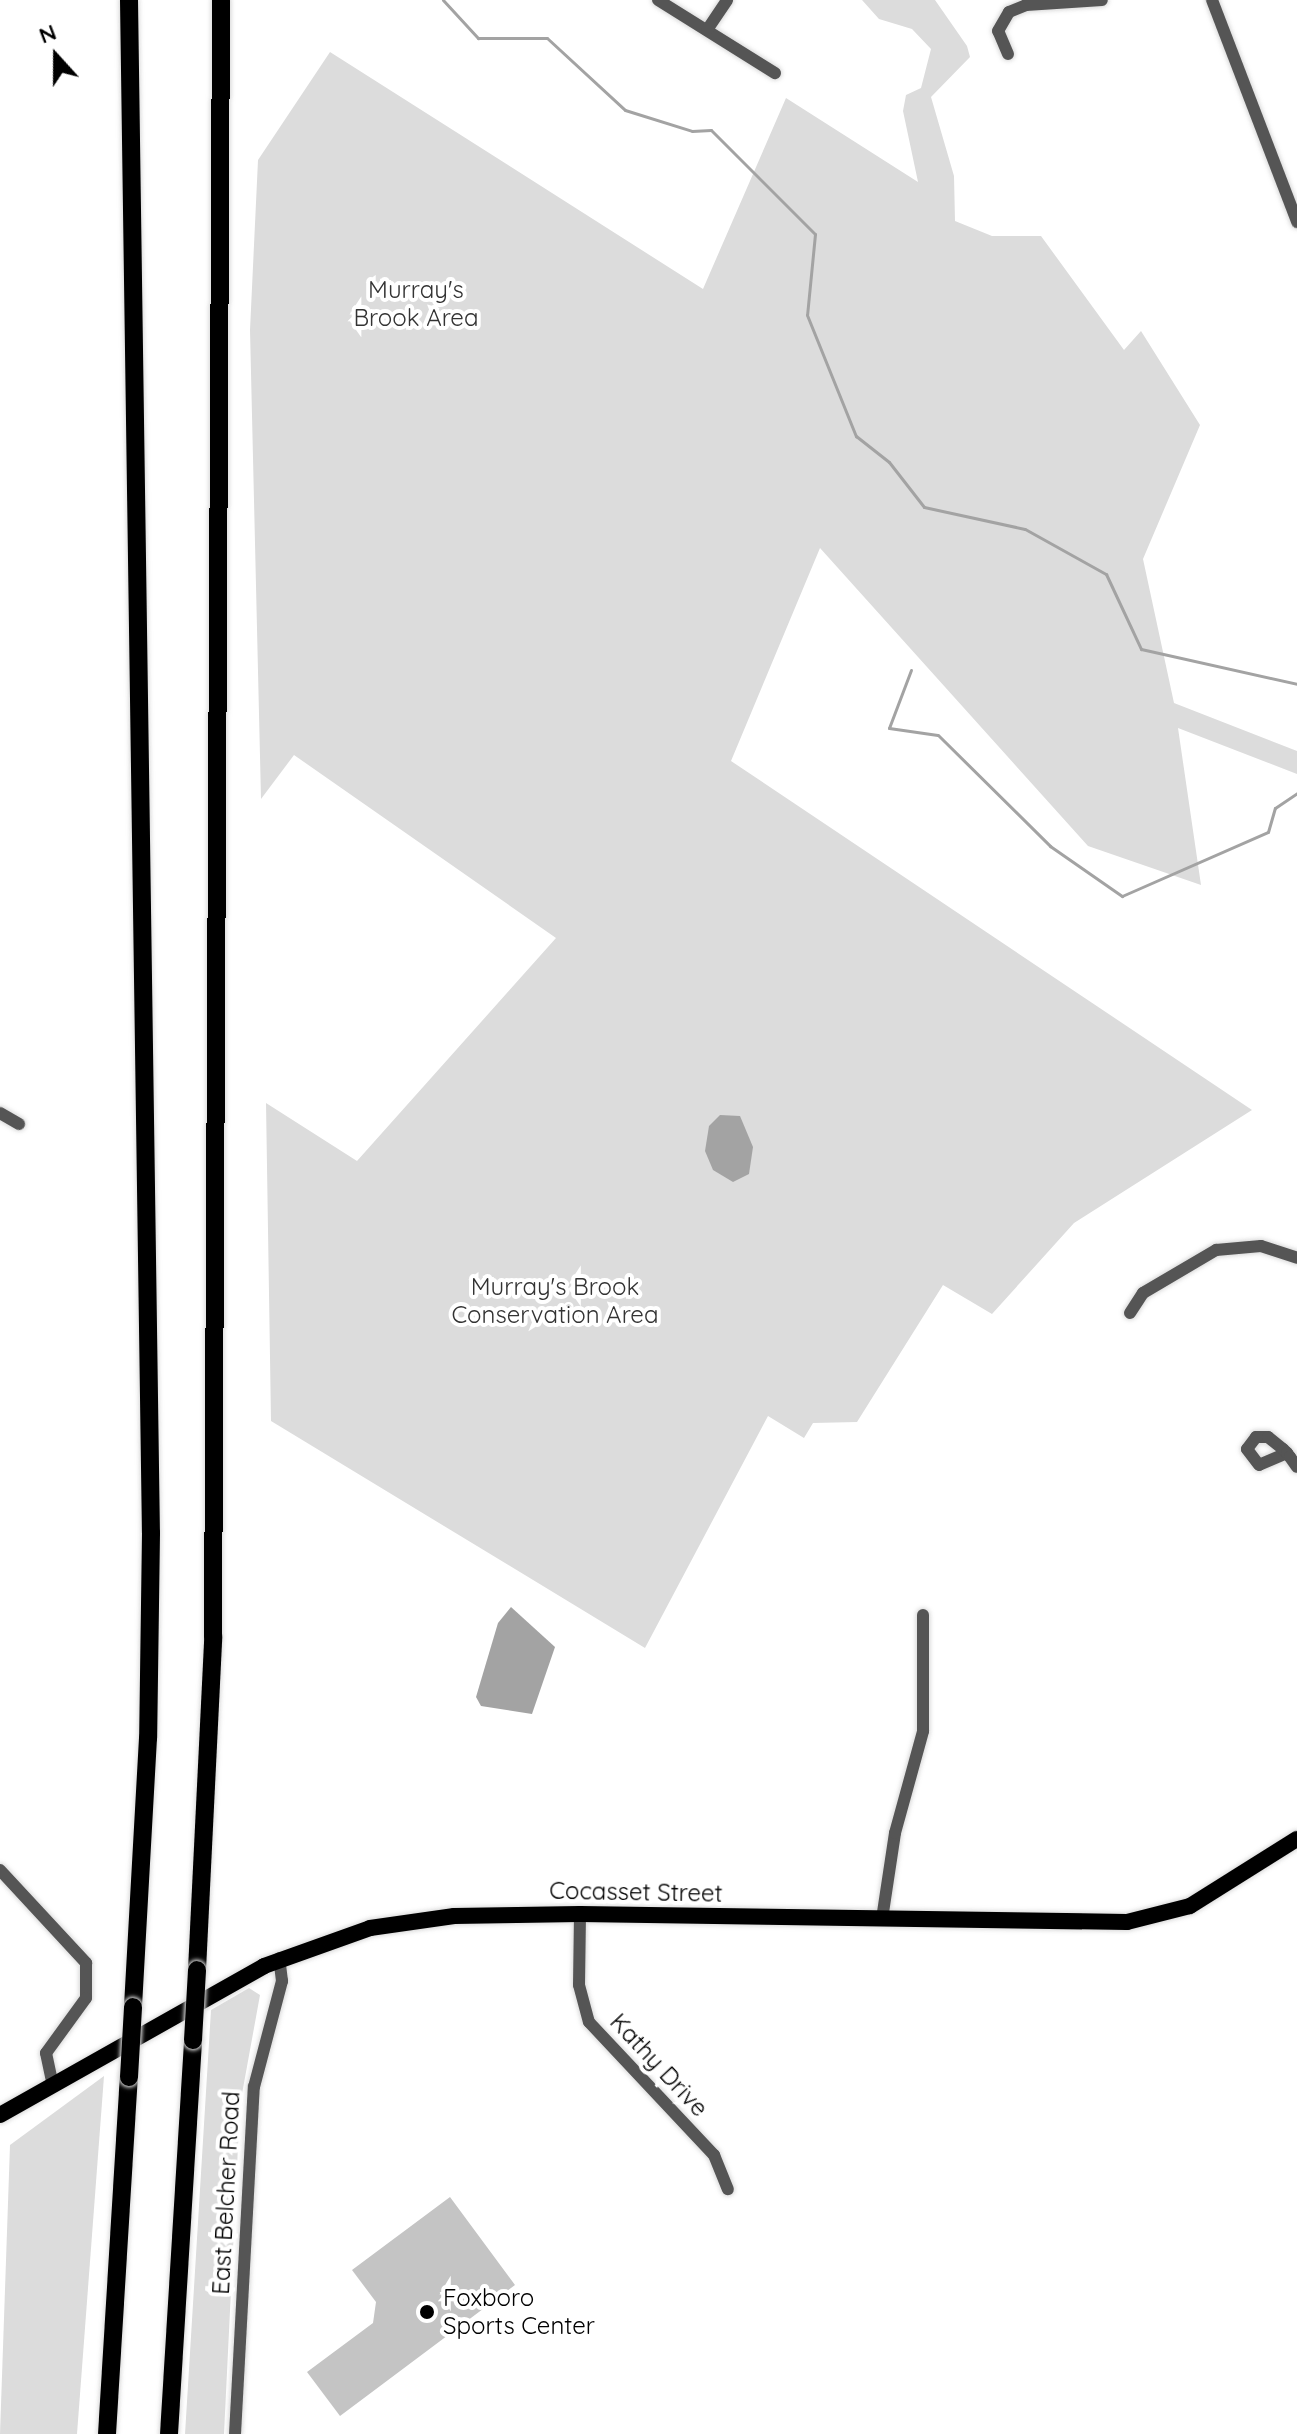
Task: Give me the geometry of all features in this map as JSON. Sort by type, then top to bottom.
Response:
[{"type":"highway","points":[[107,2434],[148,1738],[151,1533],[129,0]]},
{"type":"highway","points":[[169,2434],[213,1637],[221,0]]},
{"type":"main road","name":"Cocasset Street","points":[[0,2115],[279,1958],[337,1936],[419,1919],[580,1914],[882,1919],[1154,1918],[1190,1906],[1297,1839]]},
{"type":"street","points":[[658,0],[775,73]]},
{"type":"street","points":[[707,30],[727,0]]},
{"type":"street","points":[[1008,54],[998,31],[1016,8],[1102,0]]},
{"type":"street","points":[[1212,0],[1297,222]]},
{"type":"street","points":[[0,1113],[19,1124]]},
{"type":"street","points":[[1130,1313],[1143,1293],[1216,1250],[1261,1246],[1297,1258]]},
{"type":"street","points":[[1287,1453],[1297,1467]]},
{"type":"street","points":[[882,1919],[895,1833],[923,1731],[923,1615]]},
{"type":"street","points":[[0,1870],[86,1963],[86,1998],[46,2053],[53,2086]]},
{"type":"street","name":"Kathy Drive","points":[[580,1914],[579,1985],[589,2022],[714,2155],[728,2189]]},
{"type":"street","name":"East Belcher Road","points":[[235,2434],[254,2087],[282,1981],[279,1958]]},
{"type":"green space","points":[[862,0],[935,0],[967,46],[970,57],[931,97],[954,176],[955,221],[992,236],[1041,236],[1124,350],[1141,331],[1200,425],[1143,559],[1174,703],[1297,751],[1297,774],[1178,728],[1201,885],[1088,846],[820,548],[731,761],[1252,1110],[1074,1223],[992,1314],[943,1285],[857,1422],[813,1423],[804,1438],[768,1416],[645,1648],[271,1421],[266,1103],[357,1161],[556,938],[294,755],[261,799],[250,330],[258,160],[330,52],[703,289],[786,98],[918,182],[903,111],[906,95],[921,88],[931,49],[912,29],[879,19]]},
{"type":"green space","points":[[249,1988],[260,1995],[240,2105],[224,2434],[185,2434],[211,2010]]},
{"type":"green space","points":[[104,2076],[77,2434],[0,2434],[10,2145]]},
{"type":"shaded area","points":[[720,1115],[740,1116],[753,1147],[749,1174],[733,1182],[713,1170],[705,1151],[709,1126]]},
{"type":"shaded area","points":[[511,1607],[555,1647],[532,1714],[481,1706],[476,1697],[498,1623]]},
{"type":"building","name":"Foxboro Sports Center","points":[[450,2197],[515,2285],[340,2416],[307,2372],[373,2323],[376,2302],[352,2270]]},
{"type":"waterway","points":[[443,0],[478,38],[547,38],[625,110],[692,131],[711,130],[815,234],[807,315],[856,436],[889,462],[924,507],[1025,529],[1106,574],[1141,649],[1297,684]]},
{"type":"waterway","points":[[911,670],[889,728],[938,735],[1050,846],[1122,896],[1268,832],[1275,808],[1297,793]]},
{"type":"place","name":"Foxboro Sports Center","points":[[427,2312]]},
{"type":"park label","name":"Murray's Brook Area","points":[[416,304]]},
{"type":"park label","name":"Murray's Brook Conservation Area","points":[[555,1301]]}]
